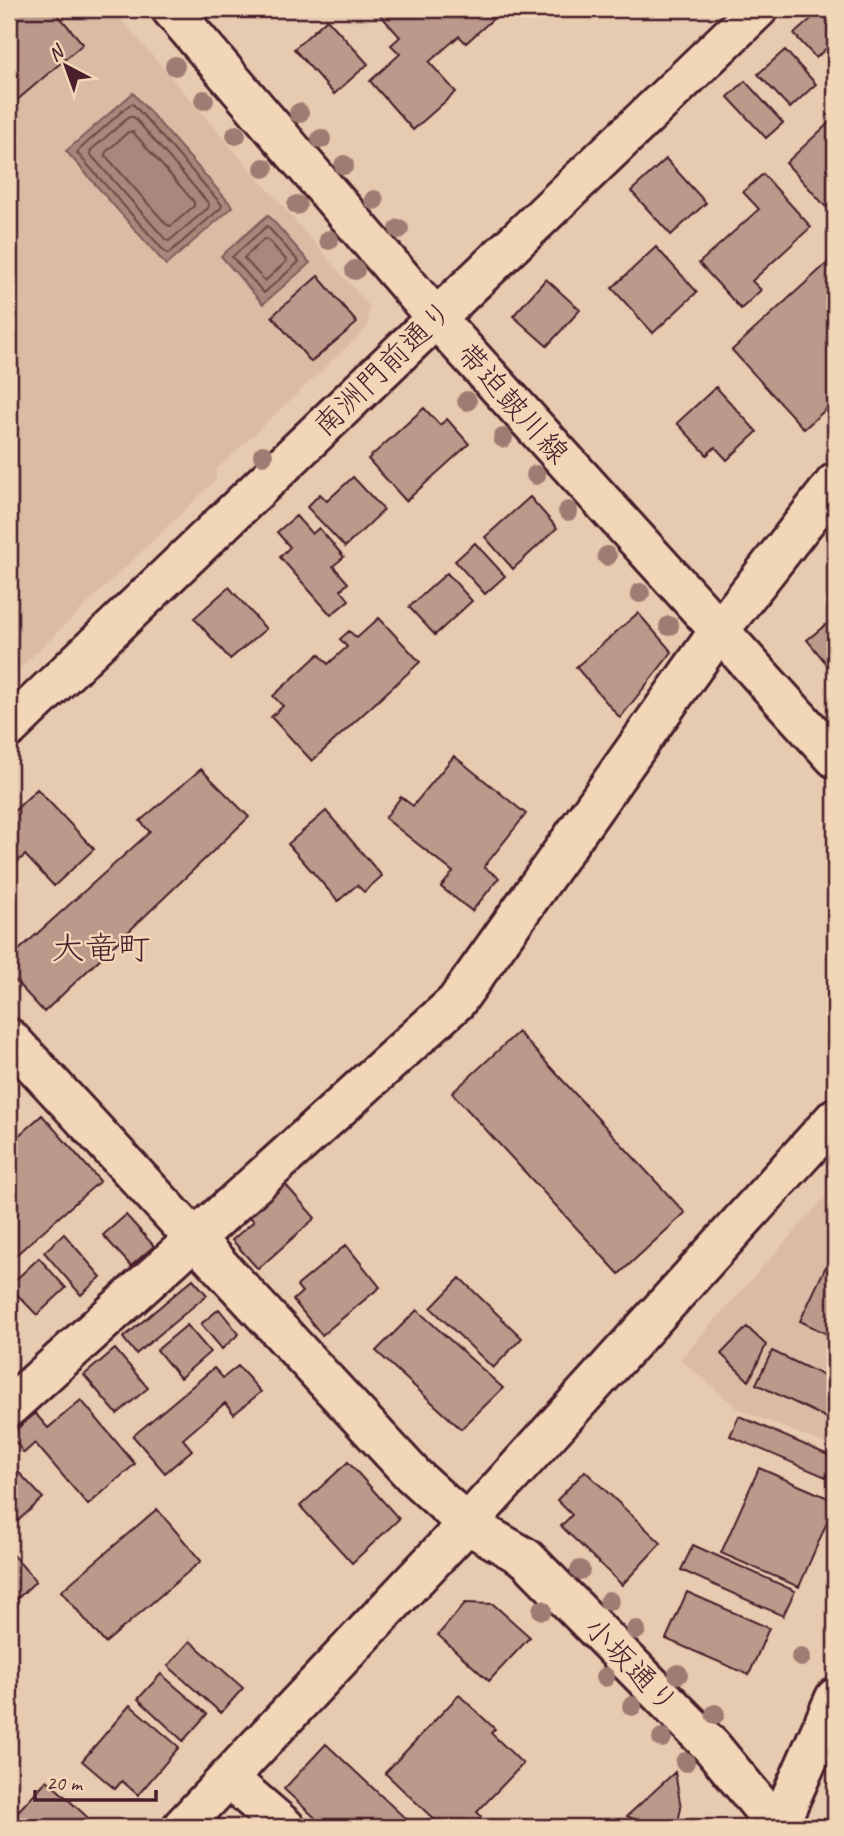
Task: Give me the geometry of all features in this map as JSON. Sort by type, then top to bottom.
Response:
[{"type":"main road","name":"帯迫皷川線","points":[[171,9],[436,318],[835,758]]},
{"type":"main road","name":"南洲門前通り","points":[[9,728],[758,9]]},
{"type":"main road","points":[[9,1407],[456,1002],[719,631],[835,483]]},
{"type":"main road","name":"小坂通り","points":[[9,1038],[413,1475],[467,1524],[526,1558],[712,1748],[778,1827]]},
{"type":"main road","points":[[182,1827],[467,1524],[835,1118]]},
{"type":"main road","points":[[778,1827],[835,1698]]},
{"type":"main road","points":[[228,1778],[285,1827]]},
{"type":"shaded area","points":[[9,9],[112,9],[369,306],[367,328],[216,470],[216,480],[9,679]]},
{"type":"shaded area","points":[[835,1186],[835,1448],[738,1409],[680,1359]]},
{"type":"water","points":[[133,93],[233,207],[166,265],[66,151]]},
{"type":"water","points":[[268,215],[310,263],[263,304],[221,256]]},
{"type":"building","points":[[9,9],[53,9],[83,44],[9,107]]},
{"type":"building","points":[[375,9],[504,9],[466,43],[459,36],[429,62],[456,92],[413,130],[370,81],[400,54],[391,45],[400,37]]},
{"type":"building","points":[[822,9],[835,9],[835,40],[816,58],[794,34]]},
{"type":"building","points":[[327,19],[368,64],[334,94],[294,49]]},
{"type":"building","points":[[785,50],[816,84],[790,108],[758,74]]},
{"type":"building","points":[[745,81],[783,123],[766,138],[728,97]]},
{"type":"building","points":[[835,117],[835,198],[826,207],[786,163]]},
{"type":"building","points":[[666,159],[706,203],[671,235],[631,191]]},
{"type":"building","points":[[763,174],[811,227],[752,281],[761,290],[741,309],[699,263],[759,209],[743,192]]},
{"type":"building","points":[[656,247],[697,292],[653,333],[612,288]]},
{"type":"building","points":[[835,256],[835,401],[804,429],[732,350]]},
{"type":"building","points":[[318,276],[357,323],[311,362],[272,316]]},
{"type":"building","points":[[546,279],[580,310],[547,346],[513,316]]},
{"type":"building","points":[[716,387],[757,432],[727,460],[715,447],[707,455],[677,423]]},
{"type":"building","points":[[424,408],[440,425],[447,419],[469,444],[406,501],[368,459]]},
{"type":"building","points":[[353,477],[384,510],[345,547],[307,507],[320,494],[327,501]]},
{"type":"building","points":[[530,497],[557,528],[513,569],[485,537]]},
{"type":"building","points":[[296,516],[312,534],[319,528],[344,557],[333,566],[348,583],[341,590],[349,600],[331,615],[280,557],[290,547],[277,532]]},
{"type":"building","points":[[475,543],[505,576],[485,594],[455,561]]},
{"type":"building","points":[[447,573],[472,601],[435,635],[409,607]]},
{"type":"building","points":[[229,587],[266,629],[230,659],[194,618]]},
{"type":"building","points":[[638,613],[672,652],[620,718],[576,667]]},
{"type":"building","points":[[835,617],[835,674],[807,640]]},
{"type":"building","points":[[379,618],[420,662],[312,761],[271,717],[283,706],[273,696],[319,654],[328,664],[347,647],[340,639],[349,631],[357,638]]},
{"type":"building","points":[[454,756],[526,814],[484,867],[499,878],[472,911],[441,887],[453,872],[385,818],[401,797],[413,806]]},
{"type":"building","points":[[201,769],[249,817],[44,1012],[9,974],[9,959],[150,832],[140,821]]},
{"type":"building","points":[[37,789],[94,849],[54,886],[25,855],[9,870],[9,816]]},
{"type":"building","points":[[326,811],[382,876],[364,892],[357,885],[338,901],[288,844]]},
{"type":"building","points":[[518,1032],[685,1213],[619,1274],[452,1093]]},
{"type":"building","points":[[42,1115],[100,1181],[9,1261],[9,1144]]},
{"type":"building","points":[[285,1184],[315,1218],[258,1269],[232,1240],[254,1221],[249,1216]]},
{"type":"building","points":[[126,1215],[154,1246],[131,1266],[103,1235]]},
{"type":"building","points":[[64,1234],[101,1277],[81,1295],[44,1252]]},
{"type":"building","points":[[346,1245],[380,1287],[322,1335],[293,1300],[302,1292],[297,1286]]},
{"type":"building","points":[[835,1247],[835,1338],[800,1321]]},
{"type":"building","points":[[39,1258],[66,1288],[37,1315],[9,1286]]},
{"type":"building","points":[[460,1278],[522,1338],[493,1368],[431,1308]]},
{"type":"building","points":[[193,1279],[207,1295],[136,1354],[123,1338]]},
{"type":"building","points":[[219,1309],[239,1334],[222,1349],[201,1324]]},
{"type":"building","points":[[417,1310],[503,1388],[461,1429],[376,1351]]},
{"type":"building","points":[[187,1325],[210,1352],[180,1378],[157,1350]]},
{"type":"building","points":[[747,1327],[766,1345],[749,1381],[721,1354]]},
{"type":"building","points":[[115,1349],[148,1388],[117,1414],[84,1375]]},
{"type":"building","points":[[772,1351],[835,1381],[835,1422],[756,1384]]},
{"type":"building","points":[[238,1366],[261,1392],[234,1414],[225,1403],[183,1439],[192,1450],[165,1473],[133,1436],[214,1368],[223,1378]]},
{"type":"building","points":[[81,1400],[135,1464],[88,1505],[35,1443],[24,1453],[10,1435],[35,1413],[48,1428]]},
{"type":"building","points":[[739,1416],[835,1458],[835,1481],[730,1436]]},
{"type":"building","points":[[9,1462],[43,1498],[9,1529]]},
{"type":"building","points":[[348,1462],[399,1519],[352,1563],[300,1506]]},
{"type":"building","points":[[759,1468],[835,1501],[799,1587],[721,1553]]},
{"type":"building","points":[[585,1471],[661,1543],[622,1585],[561,1526],[572,1515],[557,1500]]},
{"type":"building","points":[[157,1509],[201,1561],[105,1643],[61,1591]]},
{"type":"building","points":[[693,1545],[795,1591],[783,1616],[681,1570]]},
{"type":"building","points":[[9,1551],[36,1581],[15,1601],[9,1594]]},
{"type":"building","points":[[687,1592],[769,1628],[749,1675],[666,1639]]},
{"type":"building","points":[[465,1603],[493,1604],[530,1637],[489,1681],[438,1635]]},
{"type":"building","points":[[190,1641],[243,1688],[221,1713],[168,1666]]},
{"type":"building","points":[[161,1674],[207,1714],[183,1741],[138,1699]]},
{"type":"building","points":[[459,1695],[495,1729],[491,1733],[523,1764],[477,1812],[481,1816],[478,1827],[442,1827],[385,1773]]},
{"type":"building","points":[[130,1705],[179,1747],[138,1795],[122,1781],[115,1789],[82,1761]]},
{"type":"building","points":[[326,1744],[407,1820],[400,1827],[325,1827],[284,1789]]},
{"type":"building","points":[[675,1772],[681,1808],[677,1827],[649,1827],[627,1816]]},
{"type":"building","points":[[47,1780],[98,1827],[9,1827],[9,1821]]},
{"type":"district","name":"大竜町","points":[[101,947]]}]
